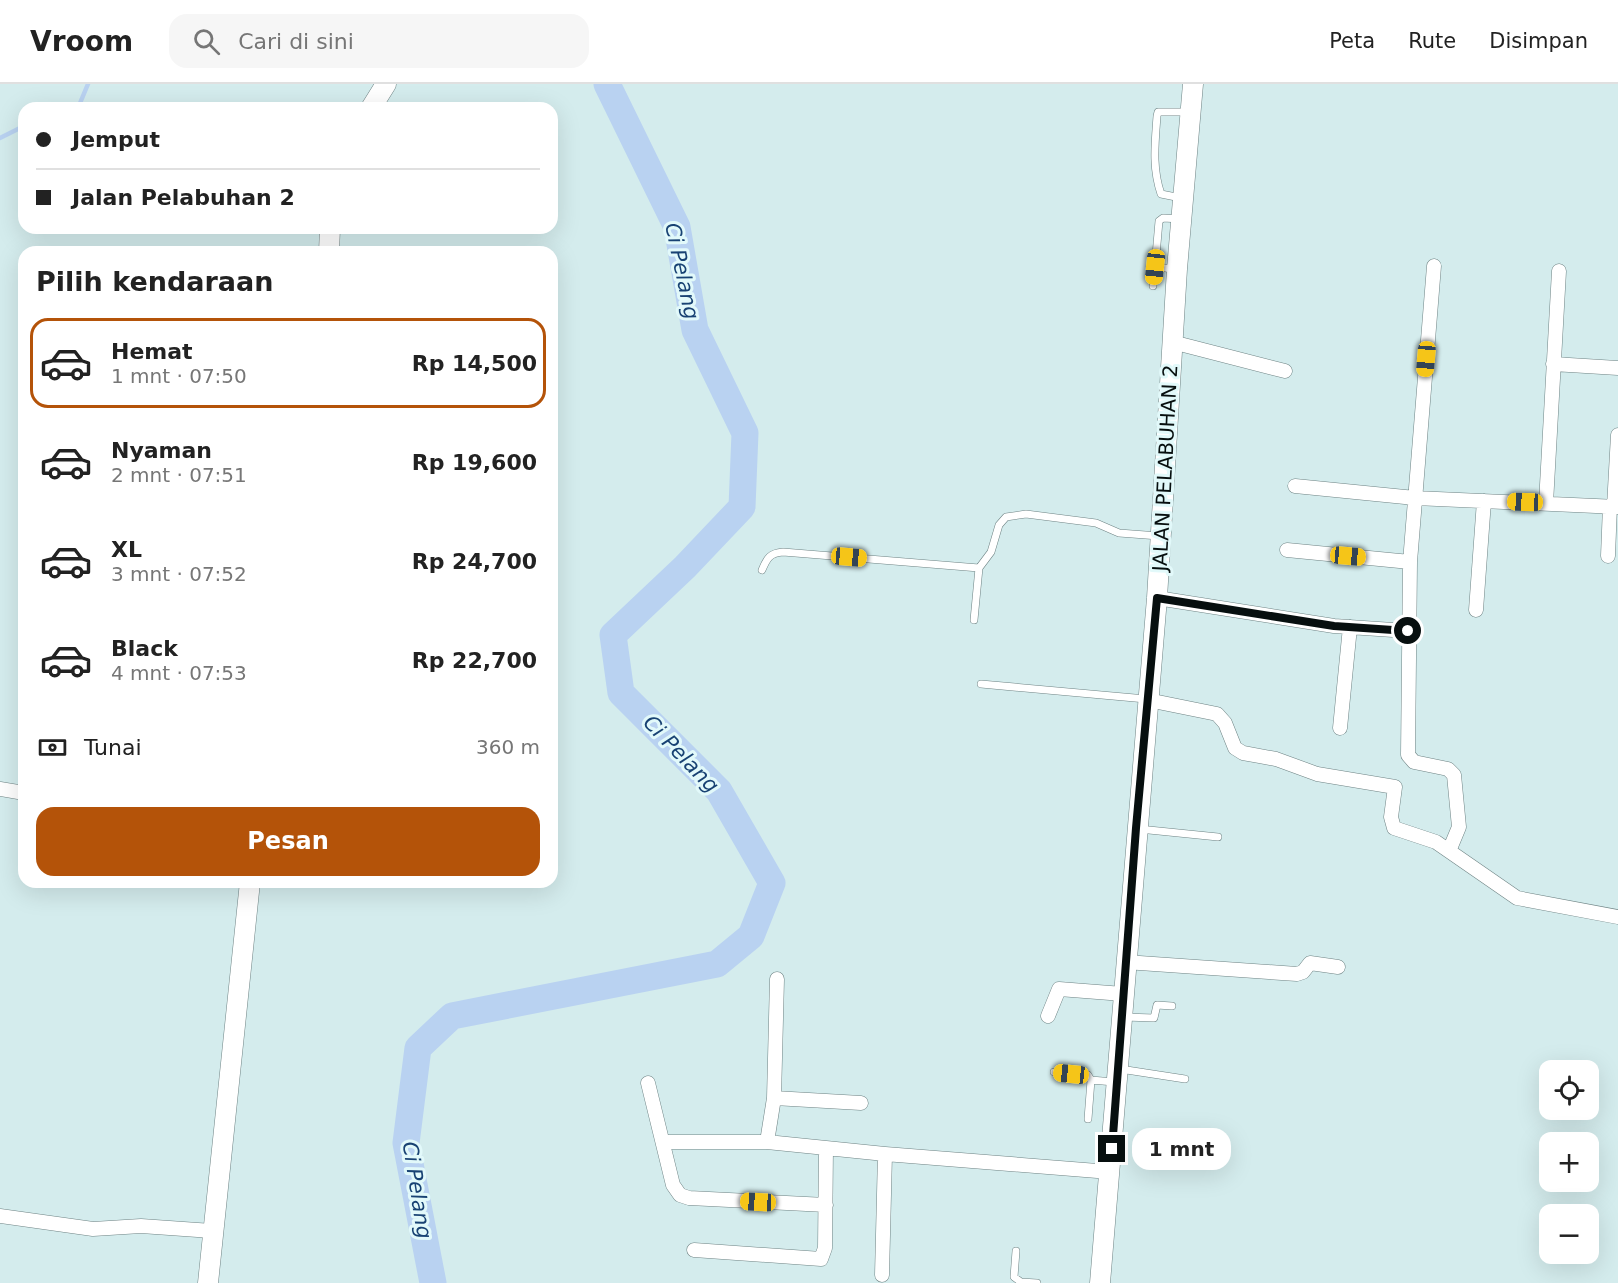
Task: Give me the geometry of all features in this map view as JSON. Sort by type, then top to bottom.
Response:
[{"type":"main road","points":[[375,102],[386,84]]},
{"type":"main road","name":"JALAN PELABUHAN 2","points":[[1100,1283],[1136,828],[1157,598],[1177,269],[1193,84]]},
{"type":"main road","points":[[208,1283],[249,888]]},
{"type":"street","points":[[1434,266],[1410,562],[1408,755],[1414,762],[1448,768],[1454,775],[1459,827],[1449,850]]},
{"type":"street","points":[[1546,503],[1559,271]]},
{"type":"street","points":[[1172,342],[1285,371]]},
{"type":"street","points":[[1553,364],[1618,368]]},
{"type":"street","points":[[1608,556],[1614,507],[1618,435]]},
{"type":"street","points":[[1295,486],[1415,498],[1614,507]]},
{"type":"street","points":[[1476,610],[1484,501]]},
{"type":"street","points":[[1287,550],[1410,562]]},
{"type":"street","points":[[1157,598],[1350,627],[1408,631]]},
{"type":"street","points":[[1340,728],[1350,627]]},
{"type":"street","points":[[1148,700],[1217,714],[1225,723],[1235,748],[1243,753],[1276,759],[1317,774],[1395,787],[1391,817],[1394,828],[1424,836],[1449,850],[1517,898],[1618,917]]},
{"type":"street","points":[[0,789],[18,792]]},
{"type":"street","points":[[1125,962],[1297,974],[1303,972],[1310,963],[1338,967]]},
{"type":"street","points":[[767,1142],[774,1098],[777,979]]},
{"type":"street","points":[[1048,1016],[1055,993],[1059,989],[1123,994]]},
{"type":"street","points":[[648,1083],[674,1185],[676,1191],[684,1197],[826,1205]]},
{"type":"street","points":[[774,1098],[861,1103]]},
{"type":"street","points":[[664,1142],[767,1142],[1110,1172]]},
{"type":"street","points":[[694,1250],[821,1259],[825,1248],[826,1148]]},
{"type":"street","points":[[882,1275],[885,1154]]},
{"type":"street","points":[[0,1216],[93,1229],[141,1226],[212,1232]]},
{"type":"lane","points":[[1183,198],[1161,194],[1153,159],[1158,112],[1164,110],[1190,112]]},
{"type":"lane","points":[[1153,286],[1159,221],[1163,218],[1181,220]]},
{"type":"lane","points":[[1155,267],[1177,269]]},
{"type":"lane","points":[[974,620],[979,568],[991,552],[999,525],[1006,517],[1017,514],[1096,523],[1119,533],[1161,536]]},
{"type":"lane","points":[[762,570],[767,557],[775,552],[979,568]]},
{"type":"lane","points":[[981,684],[1148,700]]},
{"type":"lane","points":[[1136,828],[1218,837]]},
{"type":"lane","points":[[1121,1016],[1150,1019],[1154,1018],[1157,1005],[1172,1006]]},
{"type":"lane","points":[[1054,1072],[1088,1075],[1091,1080],[1088,1119]]},
{"type":"lane","points":[[1091,1080],[1117,1076],[1185,1079]]},
{"type":"lane","points":[[1016,1251],[1014,1276],[1021,1282],[1037,1283]]},
{"type":"waterway","points":[[80,102],[88,84]]},
{"type":"waterway","name":"Ci Pelang","points":[[433,1283],[406,1143],[418,1048],[452,1016],[717,964],[751,936],[772,883],[719,791],[621,693],[613,635],[685,567],[742,507],[745,433],[695,330],[677,227],[607,84]]},
{"type":"waterway","points":[[0,138],[18,129]]},
{"type":"route","points":[[1112,1149],[1136,828],[1157,598],[1334,626],[1408,631]]}]
